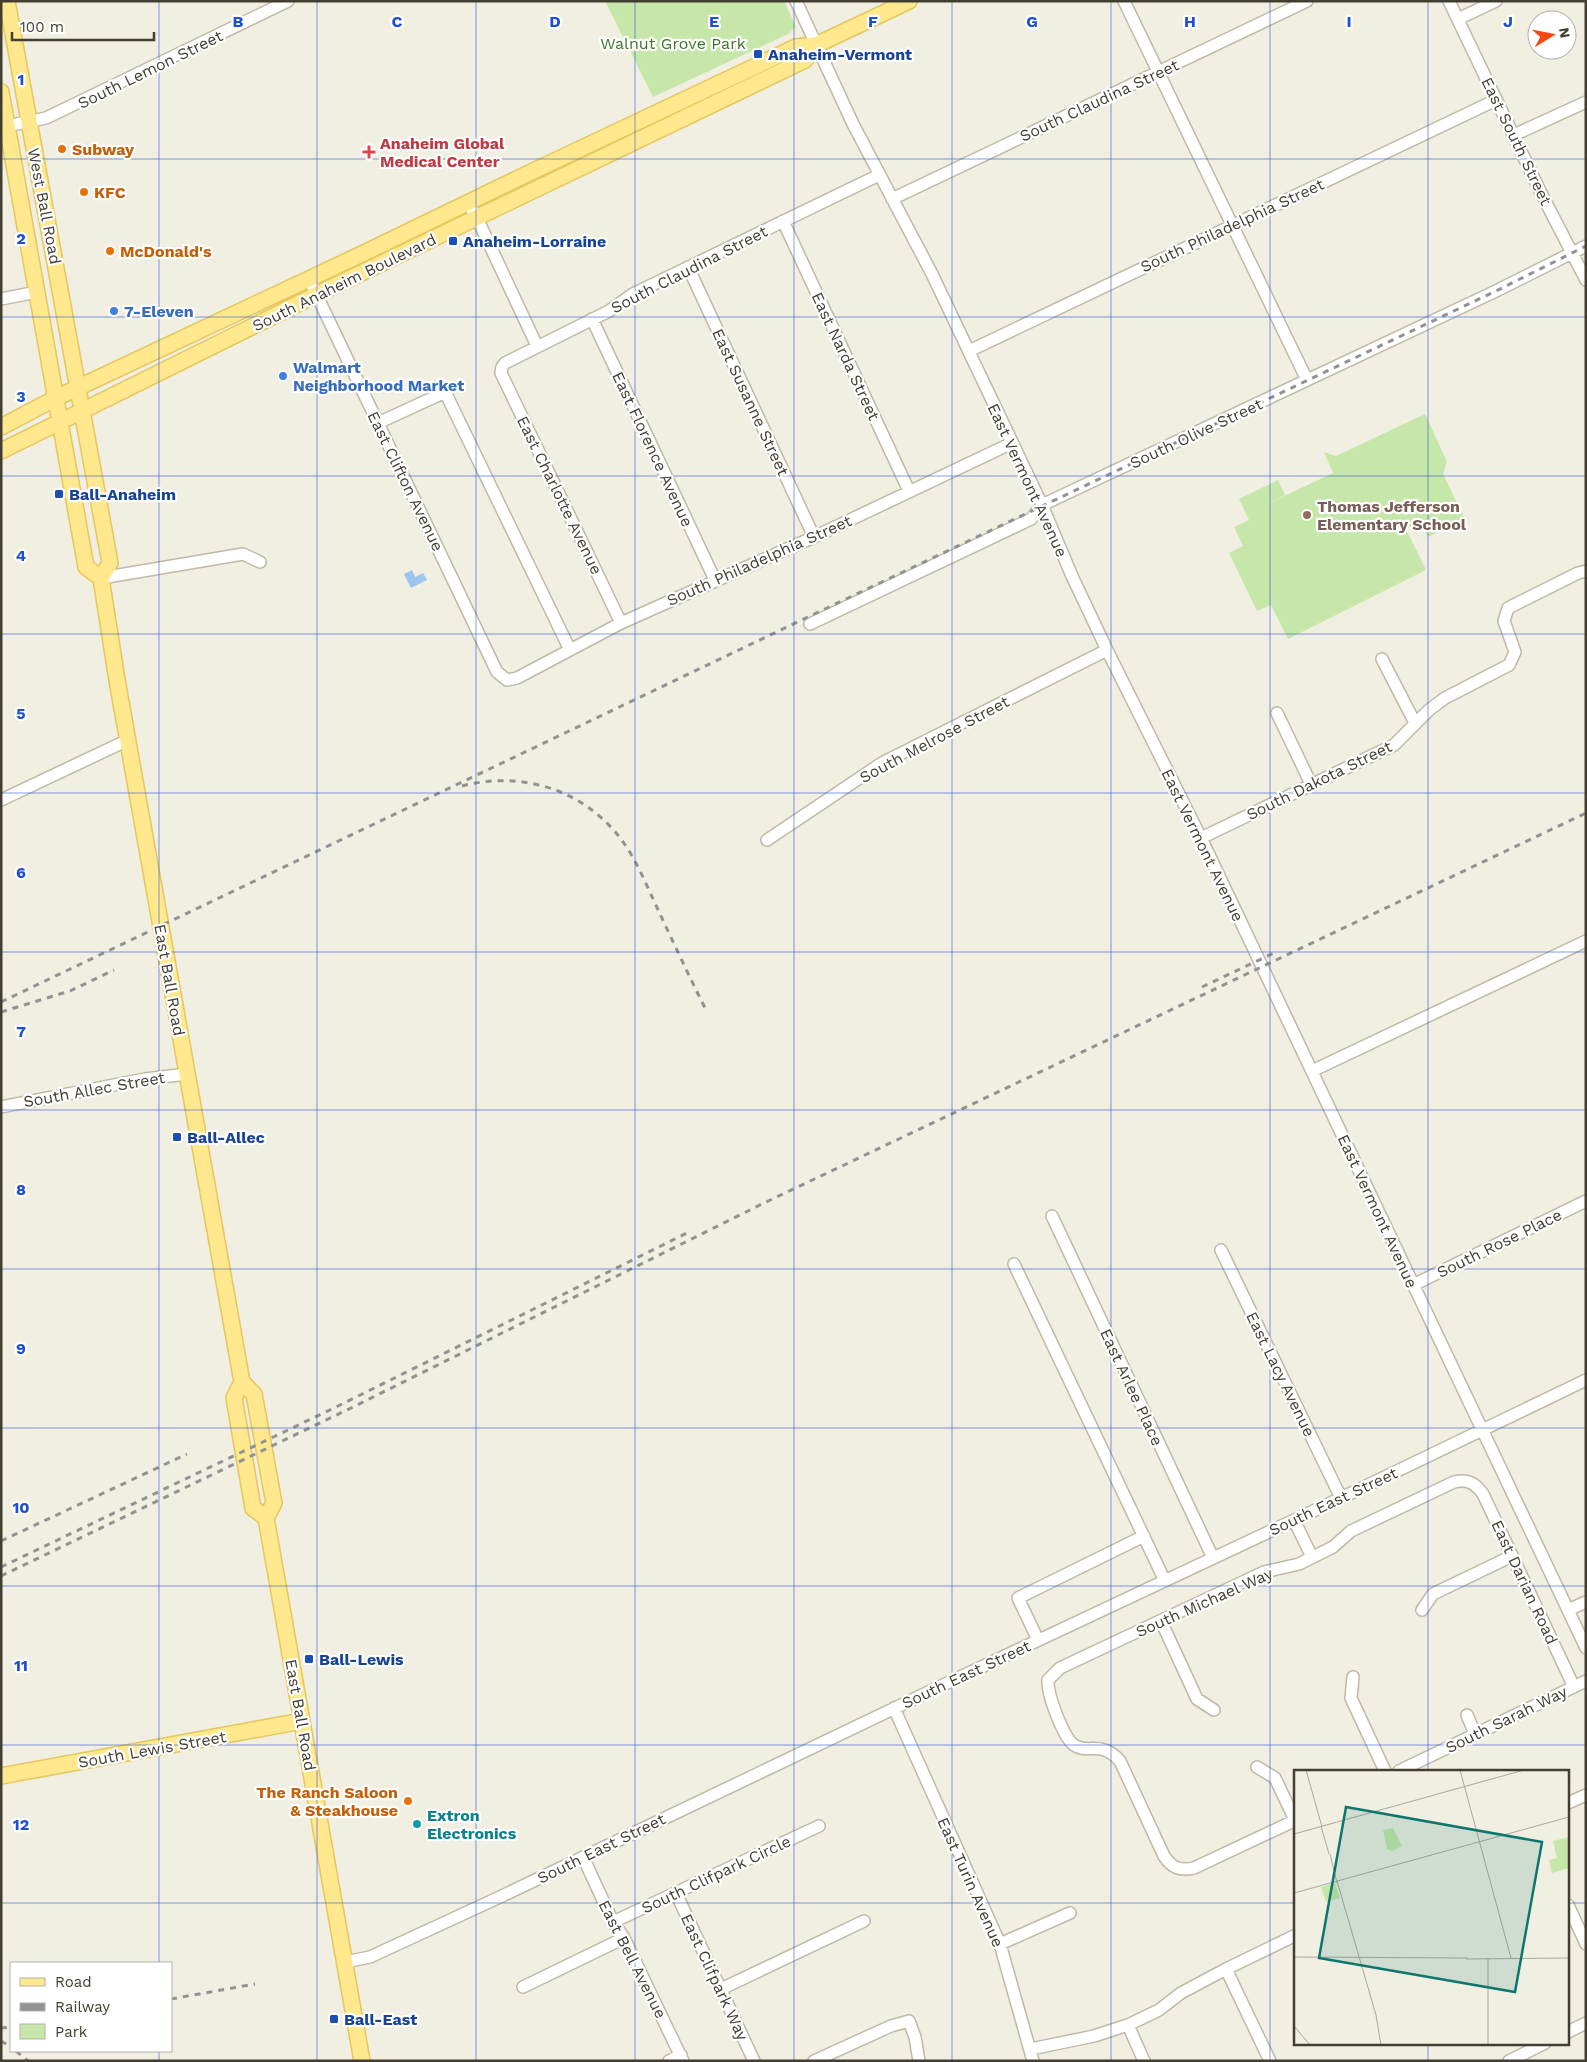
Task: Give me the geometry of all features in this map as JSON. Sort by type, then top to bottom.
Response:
[{"type":"main road","name":"West Ball Road","points":[[7,1],[83,410]]},
{"type":"main road","name":"South Anaheim Boulevard","points":[[1,427],[56,398],[796,47],[816,45],[909,1]]},
{"type":"main road","name":"South Anaheim Boulevard","points":[[1,451],[317,294],[805,60],[816,45]]},
{"type":"main road","name":"West Ball Road","points":[[1,92],[61,421]]},
{"type":"main road","points":[[408,250],[413,239],[436,227],[438,217]]},
{"type":"main road","name":"East Ball Road","points":[[83,410],[110,563],[101,578],[128,740],[242,1382],[254,1394],[270,1480],[274,1503],[266,1518],[362,2061]]},
{"type":"main road","points":[[61,421],[86,567],[101,578]]},
{"type":"main road","name":"East Ball Road","points":[[242,1382],[234,1398],[235,1407],[253,1508],[266,1518]]},
{"type":"main road","name":"South Lewis Street","points":[[1,1776],[302,1721]]},
{"type":"street","name":"South Lemon Street","points":[[8,126],[46,118],[288,1]]},
{"type":"street","name":"East Vermont Avenue","points":[[796,1],[879,175],[932,274],[1042,505],[1072,576],[1107,650],[1201,838],[1586,1648]]},
{"type":"street","points":[[1124,1],[1307,380]]},
{"type":"street","name":"South Claudina Street","points":[[892,199],[1306,1]]},
{"type":"street","name":"East South Street","points":[[1449,1],[1541,193],[1586,280]]},
{"type":"street","points":[[1458,19],[1496,1]]},
{"type":"street","name":"South Philadelphia Street","points":[[968,351],[1496,100]]},
{"type":"street","points":[[1514,135],[1586,102]]},
{"type":"street","name":"South Claudina Street","points":[[502,367],[505,362],[592,319],[633,294],[879,175]]},
{"type":"street","points":[[468,203],[477,218],[537,346]]},
{"type":"street","name":"East Narda Street","points":[[783,221],[909,491]]},
{"type":"street","name":"South Olive Street","points":[[810,624],[1031,519],[1042,505],[1496,291],[1586,246]]},
{"type":"street","name":"East Susanne Street","points":[[688,268],[814,536]]},
{"type":"street","name":"East Clifton Avenue","points":[[309,279],[498,672],[507,680]]},
{"type":"street","points":[[1,299],[37,292]]},
{"type":"street","name":"East Florence Avenue","points":[[592,319],[715,580]]},
{"type":"street","name":"East Charlotte Avenue","points":[[502,367],[501,373],[620,623]]},
{"type":"street","points":[[378,423],[441,394],[447,396],[570,650]]},
{"type":"street","name":"South Philadelphia Street","points":[[507,680],[517,678],[620,623],[814,536],[1012,443]]},
{"type":"street","points":[[101,578],[243,554],[260,562]]},
{"type":"street","name":"South Dakota Street","points":[[1201,838],[1394,745],[1445,698],[1509,665],[1512,661],[1514,647],[1504,621],[1508,608],[1570,576],[1586,571]]},
{"type":"street","name":"South Melrose Street","points":[[767,840],[882,763],[1107,650]]},
{"type":"street","points":[[1382,659],[1415,724]]},
{"type":"street","points":[[1277,713],[1311,784]]},
{"type":"street","points":[[1,800],[128,740]]},
{"type":"street","points":[[1312,1071],[1586,941]]},
{"type":"street","name":"South Allec Street","points":[[1,1107],[145,1079],[187,1074]]},
{"type":"street","name":"South Rose Place","points":[[1413,1285],[1586,1201]]},
{"type":"street","name":"East Arlee Place","points":[[1052,1216],[1213,1558]]},
{"type":"street","name":"East Lacy Avenue","points":[[1221,1250],[1341,1498]]},
{"type":"street","points":[[1014,1264],[1165,1581]]},
{"type":"street","name":"South East Street","points":[[345,1962],[370,1957],[1341,1498],[1586,1380]]},
{"type":"street","name":"South Michael Way","points":[[1294,1821],[1194,1868],[1176,1874],[1164,1856],[1115,1748],[1082,1748],[1074,1745],[1068,1738],[1050,1699],[1048,1680],[1060,1668],[1264,1572],[1288,1568],[1333,1547],[1351,1531],[1436,1490],[1454,1482],[1470,1482]]},
{"type":"street","name":"East Darian Road","points":[[1470,1482],[1478,1487],[1483,1494],[1574,1687]]},
{"type":"street","points":[[1294,1520],[1312,1557]]},
{"type":"street","points":[[1038,1640],[1018,1598],[1144,1536]]},
{"type":"street","points":[[1422,1610],[1433,1594],[1512,1556]]},
{"type":"street","points":[[1568,1610],[1586,1602]]},
{"type":"street","points":[[1161,1621],[1197,1699],[1214,1710]]},
{"type":"street","points":[[1353,1678],[1351,1698],[1386,1770]]},
{"type":"street","name":"South Sarah Way","points":[[1401,1770],[1586,1681]]},
{"type":"street","name":"East Turin Avenue","points":[[894,1708],[1000,1944],[1033,2061]]},
{"type":"street","points":[[1467,1716],[1475,1734]]},
{"type":"street","points":[[1258,1767],[1275,1778],[1294,1816]]},
{"type":"street","points":[[1570,1802],[1586,1795]]},
{"type":"street","name":"South Clifpark Circle","points":[[613,1922],[819,1826]]},
{"type":"street","name":"East Bell Avenue","points":[[583,1857],[613,1922],[624,1938],[682,2058]]},
{"type":"street","name":"East Clifpark Way","points":[[676,1893],[754,2061]]},
{"type":"street","points":[[1570,1909],[1586,1944]]},
{"type":"street","points":[[1000,1944],[1070,1913]]},
{"type":"street","points":[[721,1989],[864,1921]]},
{"type":"street","points":[[1031,2049],[1094,2036],[1128,2025],[1159,2010],[1181,1993],[1294,1936]]},
{"type":"street","points":[[523,1987],[624,1938]]},
{"type":"street","points":[[1226,1969],[1270,2061]]},
{"type":"street","points":[[814,2061],[891,2026],[909,2021],[915,2037],[919,2061]]},
{"type":"street","points":[[1570,2031],[1586,2023]]},
{"type":"street","points":[[1128,2025],[1144,2061]]},
{"type":"street","points":[[1509,2061],[1543,2044]]},
{"type":"street","points":[[669,2061],[682,2058]]},
{"type":"green space","name":"Walnut Grove Park","points":[[605,1],[784,1],[796,27],[788,34],[653,97]]},
{"type":"green space","points":[[1425,414],[1447,462],[1443,474],[1465,519],[1428,537],[1420,522],[1406,529],[1426,570],[1288,639],[1271,605],[1257,611],[1229,553],[1243,546],[1234,527],[1249,520],[1239,499],[1278,480],[1285,495],[1265,505],[1333,473],[1324,452],[1336,456]]},
{"type":"water","points":[[412,570],[415,577],[423,573],[427,580],[411,588],[404,574]]},
{"type":"railway","points":[[1,1002],[1496,291],[1586,246]]},
{"type":"railway","points":[[462,786],[483,782],[526,782],[547,787],[566,795],[585,805],[602,818],[624,843],[636,862],[706,1010]]},
{"type":"railway","points":[[1,1576],[349,1409],[766,1202],[1586,813]]},
{"type":"railway","points":[[1202,987],[1276,952]]},
{"type":"railway","points":[[1,1012],[70,991],[114,970]]},
{"type":"railway","points":[[1,1567],[334,1408],[687,1233]]},
{"type":"railway","points":[[1,1541],[187,1454]]},
{"type":"railway","points":[[172,1999],[255,1984]]},
{"type":"railway","points":[[1,2028],[10,2027]]},
{"type":"railway","points":[[1,2041],[10,2046]]},
{"type":"railway","points":[[17,2052],[28,2061]]},
{"type":"place","name":"Anaheim-Vermont","points":[[758,54]]},
{"type":"place","name":"Subway","points":[[62,149]]},
{"type":"place","name":"Anaheim Global Medical Center","points":[[369,152]]},
{"type":"place","name":"KFC","points":[[84,192]]},
{"type":"place","name":"Anaheim-Lorraine","points":[[453,241]]},
{"type":"place","name":"McDonald's","points":[[110,251]]},
{"type":"place","name":"7-Eleven","points":[[114,311]]},
{"type":"place","name":"Walmart Neighborhood Market","points":[[283,376]]},
{"type":"place","name":"Ball-Anaheim","points":[[59,494]]},
{"type":"place","name":"Thomas Jefferson Elementary School","points":[[1307,515]]},
{"type":"place","name":"Ball-Allec","points":[[177,1137]]},
{"type":"place","name":"Ball-Lewis","points":[[309,1659]]},
{"type":"place","name":"The Ranch Saloon & Steakhouse","points":[[408,1801]]},
{"type":"place","name":"Extron Electronics","points":[[417,1824]]},
{"type":"place","name":"Ball-East","points":[[334,2019]]}]
